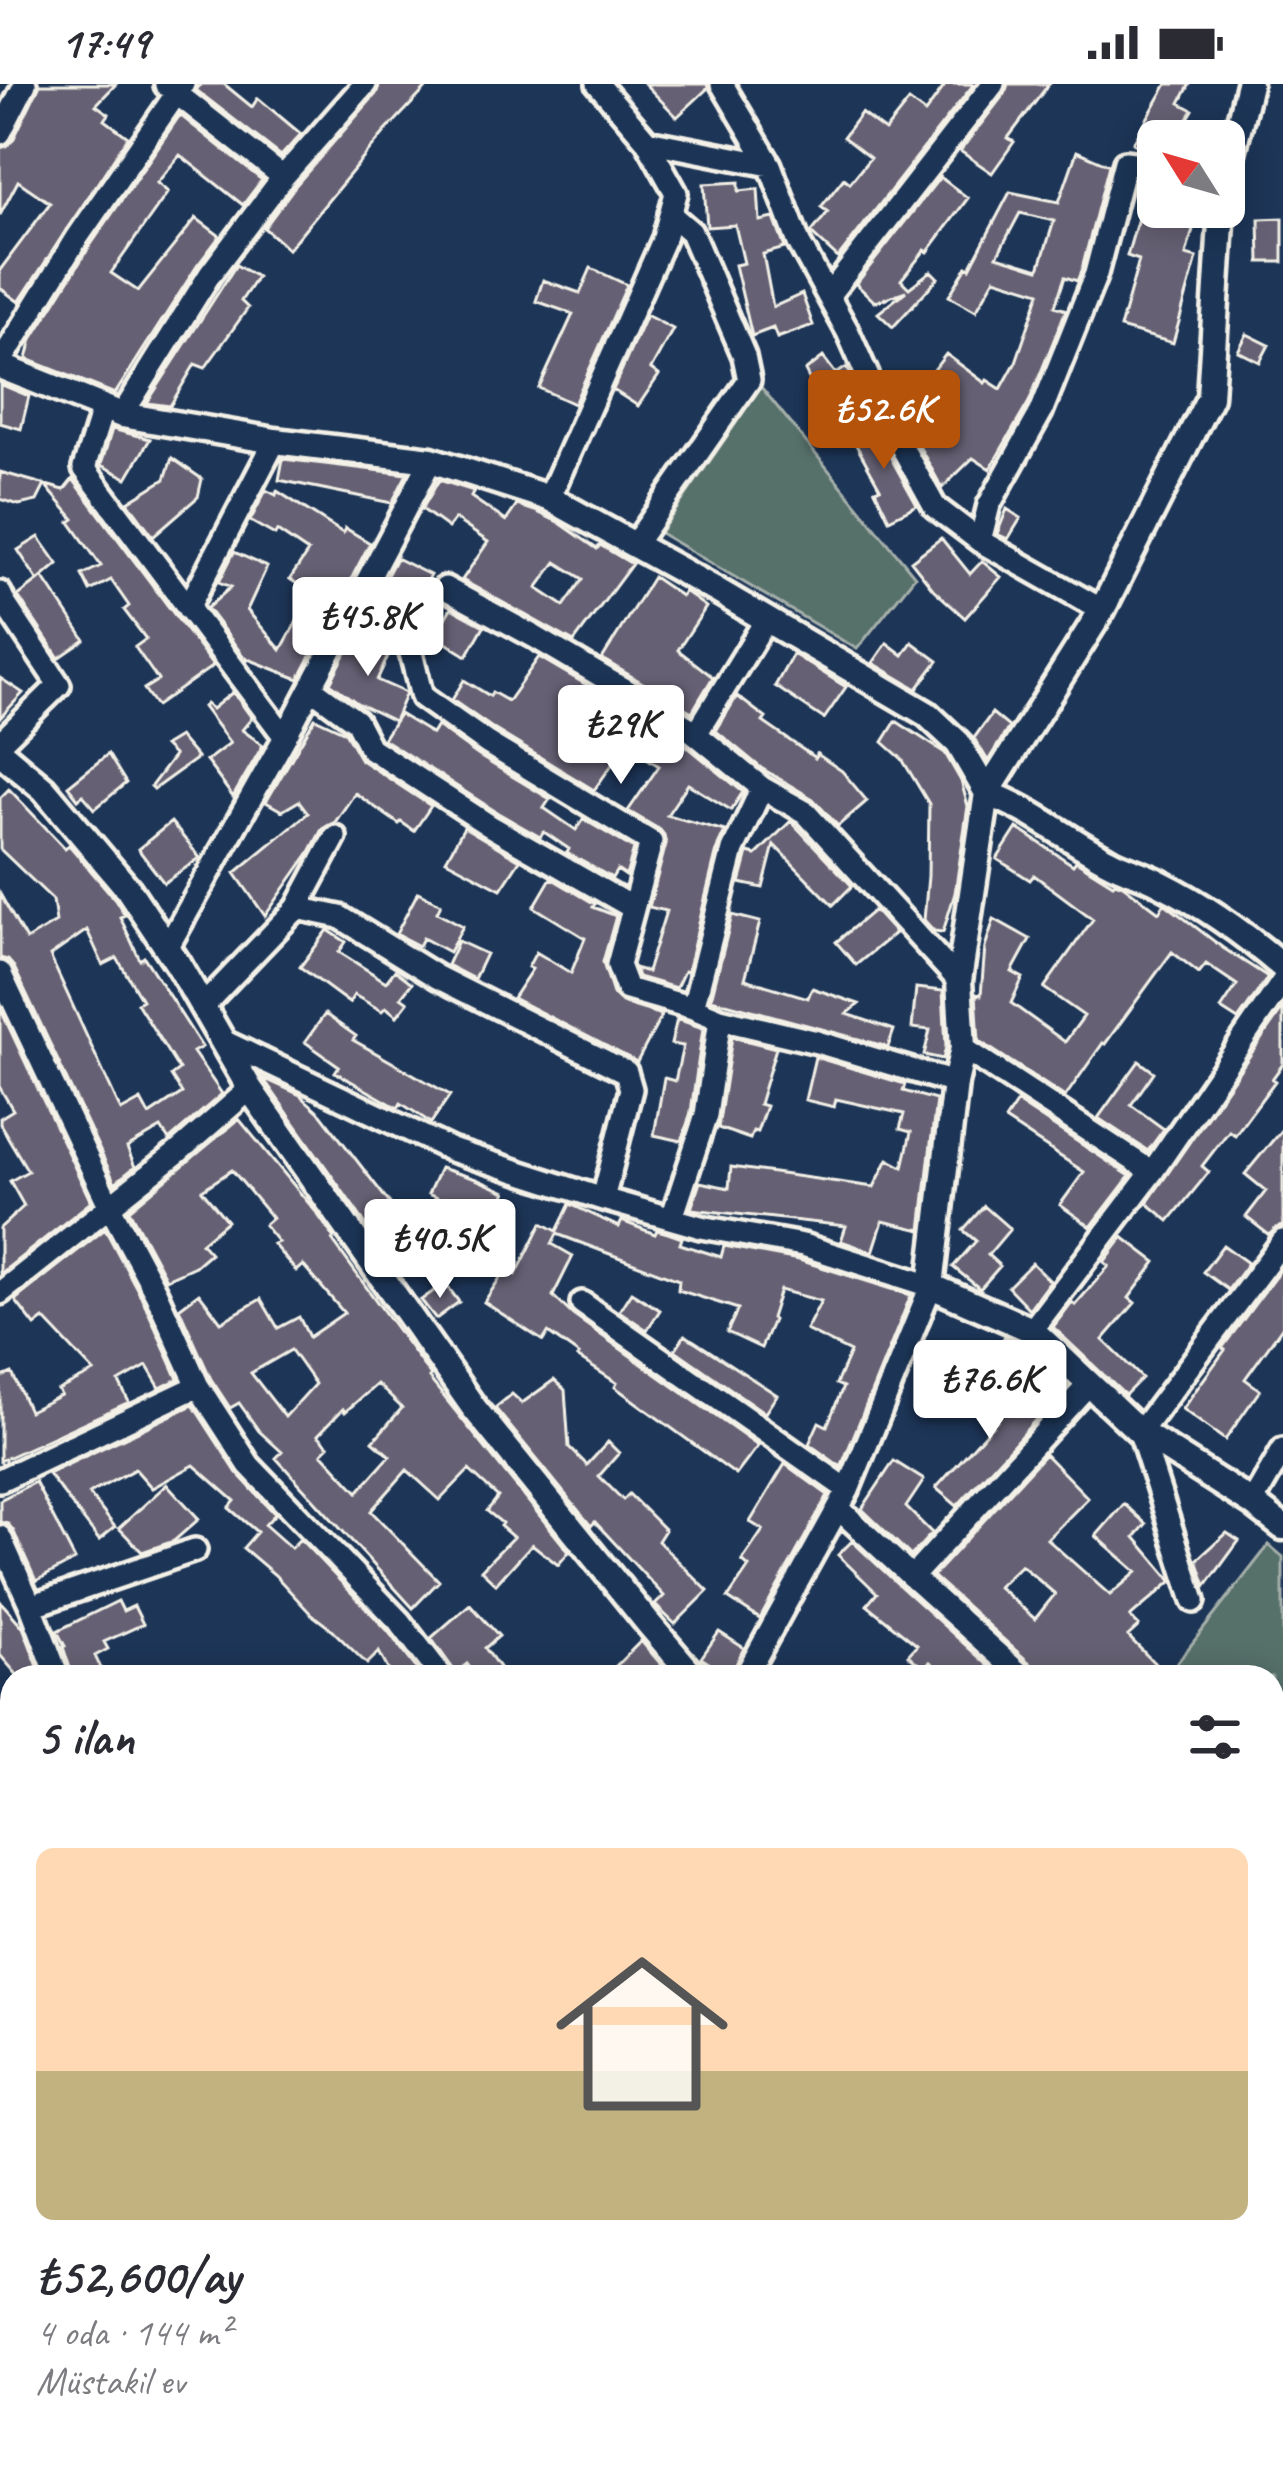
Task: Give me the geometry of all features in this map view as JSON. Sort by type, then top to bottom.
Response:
[{"type":"street","points":[[0,133],[25,84]]},
{"type":"street","points":[[285,737],[84,468],[113,411],[210,274],[365,84]]},
{"type":"street","points":[[548,498],[664,238],[676,193],[647,141],[598,84]]},
{"type":"street","points":[[722,84],[770,165],[800,243],[935,506],[980,541],[1102,610]]},
{"type":"street","points":[[828,296],[993,84]]},
{"type":"street","points":[[1240,120],[1249,84]]},
{"type":"street","points":[[284,178],[175,87],[0,364],[113,411],[275,441],[431,460],[548,498],[927,714],[958,743],[987,794],[1019,805],[1110,862],[1203,906],[1283,967]]},
{"type":"street","points":[[647,141],[770,165]]},
{"type":"street","points":[[980,541],[988,506],[1042,412],[1096,274],[1125,162],[1137,163]]},
{"type":"street","points":[[634,545],[749,380],[744,356],[691,232],[670,214]]},
{"type":"street","points":[[752,1665],[843,1499],[931,1286],[963,1048],[959,981],[987,794],[1102,610],[1210,397],[1221,228]]},
{"type":"street","points":[[188,608],[275,441]]},
{"type":"street","points":[[167,948],[431,460]]},
{"type":"street","points":[[445,589],[695,734],[762,788],[805,812],[959,981]]},
{"type":"street","points":[[0,593],[59,685],[0,743]]},
{"type":"street","points":[[351,613],[409,645],[422,698],[651,842],[618,965],[627,989],[955,1083]]},
{"type":"street","points":[[695,734],[766,620]]},
{"type":"street","points":[[311,688],[356,721],[370,748],[490,826],[633,908]]},
{"type":"street","points":[[0,752],[44,789],[128,889],[250,1088],[474,1408],[686,1665]]},
{"type":"street","points":[[693,1008],[733,850],[762,788]]},
{"type":"street","points":[[202,1006],[297,908],[335,837]]},
{"type":"street","points":[[297,908],[340,917],[437,977],[626,1072],[631,1089],[603,1199]]},
{"type":"street","points":[[0,973],[197,1386],[249,1465],[399,1621],[433,1665]]},
{"type":"street","points":[[1032,1330],[1152,1172],[1283,981]]},
{"type":"street","points":[[672,1218],[706,1115],[720,1019]]},
{"type":"street","points":[[223,1041],[451,1150],[700,1227],[803,1245],[931,1286],[1032,1330],[1140,1432],[1283,1527]]},
{"type":"street","points":[[963,1048],[1152,1172]]},
{"type":"street","points":[[0,1293],[178,1152],[250,1088]]},
{"type":"street","points":[[1140,1432],[1283,1241]]},
{"type":"street","points":[[582,1303],[843,1499],[912,1576],[1010,1665]]},
{"type":"street","points":[[912,1576],[1090,1384]]},
{"type":"street","points":[[0,1480],[197,1386]]},
{"type":"street","points":[[1140,1432],[1194,1601]]},
{"type":"street","points":[[1252,1503],[1283,1450]]},
{"type":"street","points":[[0,1537],[53,1665]]},
{"type":"street","points":[[31,1606],[195,1550]]},
{"type":"green space","points":[[761,387],[915,576],[857,649],[660,533]]},
{"type":"green space","points":[[1269,1545],[1283,1557],[1283,1665],[1175,1665]]},
{"type":"building","points":[[40,84],[116,84],[96,105],[109,114],[105,120],[128,137],[19,302],[0,288],[0,270],[50,203],[18,181],[0,215],[0,148],[13,140]]},
{"type":"building","points":[[201,84],[224,84],[252,107],[258,98],[301,134],[281,156],[196,90]]},
{"type":"building","points":[[380,84],[430,84],[288,249],[264,228]]},
{"type":"building","points":[[645,84],[707,84],[708,88],[677,117]]},
{"type":"building","points":[[946,84],[974,84],[838,258],[811,233],[828,212],[821,207],[844,178],[850,183],[870,158],[843,137],[861,113],[885,131],[909,101],[925,113]]},
{"type":"building","points":[[1008,84],[1049,84],[1008,138],[1014,142],[992,173],[960,151]]},
{"type":"building","points":[[1167,84],[1190,84],[1180,103],[1193,110],[1187,120],[1146,120]]},
{"type":"building","points":[[180,115],[262,180],[243,205],[180,155],[157,183],[168,192],[111,273],[138,291],[196,218],[220,236],[115,394],[27,359],[32,339],[90,246]]},
{"type":"building","points":[[1077,151],[1109,165],[1082,269],[1077,281],[1065,277],[1055,306],[1066,310],[1029,402],[990,469],[973,458],[942,488],[897,406],[936,384],[930,375],[946,354],[1001,389],[1016,362],[1040,292],[995,278],[976,311],[949,296],[967,266],[970,268],[1010,192],[1059,202]],"holes":[[[1020,213],[1054,221],[1039,269],[997,256]]]},
{"type":"building","points":[[940,177],[968,198],[901,280],[909,288],[931,271],[938,278],[893,327],[878,313],[906,291],[875,302],[856,284]]},
{"type":"building","points":[[739,182],[739,191],[758,189],[760,221],[774,218],[785,248],[763,254],[773,307],[802,294],[813,325],[777,338],[773,328],[752,336],[735,265],[744,263],[735,225],[707,227],[704,184]]},
{"type":"building","points":[[1283,218],[1283,262],[1260,262],[1259,219]]},
{"type":"building","points":[[1137,221],[1137,228],[1193,228],[1186,255],[1197,258],[1173,343],[1120,328],[1139,260],[1127,256]]},
{"type":"building","points":[[236,265],[257,277],[241,301],[248,308],[205,368],[195,364],[170,406],[147,403]]},
{"type":"building","points":[[591,268],[627,285],[574,404],[539,388],[573,314],[536,301],[543,280],[580,293]]},
{"type":"building","points":[[646,315],[673,329],[651,369],[659,375],[638,406],[613,390]]},
{"type":"building","points":[[1247,334],[1269,345],[1260,362],[1238,351]]},
{"type":"building","points":[[823,357],[836,374],[847,367],[859,395],[826,412],[805,371]]},
{"type":"building","points":[[0,384],[29,396],[21,429],[0,423]]},
{"type":"building","points":[[871,422],[917,505],[889,519],[875,490],[880,488],[850,434]]},
{"type":"building","points":[[112,429],[150,439],[127,478],[101,465]]},
{"type":"building","points":[[172,458],[202,479],[198,497],[153,536],[128,502],[165,479]]},
{"type":"building","points":[[283,459],[407,474],[392,503],[279,480]]},
{"type":"building","points":[[0,472],[64,490],[73,479],[213,666],[156,706],[144,689],[158,680],[135,647],[146,639],[124,610],[129,606],[111,580],[90,591],[82,575],[101,566],[70,522],[74,519],[45,485],[37,501],[19,505],[0,499]]},
{"type":"building","points":[[439,480],[474,491],[471,497],[506,521],[517,505],[535,511],[597,549],[600,545],[632,564],[574,642],[462,580],[488,542],[455,519],[448,528],[422,509]],"holes":[[[556,562],[583,579],[564,606],[537,588]]]},
{"type":"building","points":[[266,490],[276,495],[277,491],[343,533],[345,528],[370,543],[299,679],[247,661],[207,608],[231,587],[219,582],[234,552],[267,567],[247,610],[281,650],[312,594],[290,579],[308,552],[277,531],[275,535],[250,521]]},
{"type":"building","points":[[1007,509],[1021,518],[1008,539],[997,534]]},
{"type":"building","points":[[39,537],[58,564],[38,581],[18,550]]},
{"type":"building","points":[[941,538],[970,574],[982,561],[1001,577],[965,618],[911,561]]},
{"type":"building","points":[[396,558],[430,575],[402,622],[371,606]]},
{"type":"building","points":[[43,577],[85,640],[59,658],[18,596]]},
{"type":"building","points":[[653,577],[706,607],[678,650],[713,677],[692,712],[602,659]]},
{"type":"building","points":[[451,608],[484,626],[467,656],[435,636]]},
{"type":"building","points":[[356,634],[390,652],[377,680],[406,693],[394,721],[330,683]]},
{"type":"building","points":[[912,642],[938,661],[917,689],[873,663],[887,643],[903,655]]},
{"type":"building","points":[[793,654],[846,687],[824,719],[775,686]]},
{"type":"building","points":[[539,657],[677,738],[743,792],[731,810],[688,784],[667,815],[725,831],[687,972],[676,988],[638,977],[635,968],[647,972],[666,911],[649,907],[666,844],[660,830],[628,811],[659,766],[626,745],[594,790],[452,700],[464,680],[508,701]]},
{"type":"building","points":[[0,678],[23,693],[0,718]]},
{"type":"building","points":[[233,692],[252,718],[242,730],[263,745],[233,797],[206,761],[230,743],[203,707],[212,709]]},
{"type":"building","points":[[737,696],[766,718],[763,722],[842,771],[867,801],[838,826],[813,799],[761,768],[716,731]]},
{"type":"building","points":[[992,713],[1009,727],[988,761],[974,738]]},
{"type":"building","points":[[399,714],[432,734],[437,726],[550,799],[544,808],[576,830],[583,819],[634,849],[626,876],[617,870],[612,878],[567,853],[569,849],[544,832],[540,837],[498,813],[383,739]]},
{"type":"building","points":[[315,718],[345,732],[361,760],[431,806],[414,831],[355,793],[335,822],[322,829],[265,916],[235,873],[308,813],[299,801],[282,811],[266,802]]},
{"type":"building","points":[[896,721],[945,753],[968,806],[955,893],[943,932],[934,931],[924,920],[929,804],[902,759],[883,742]]},
{"type":"building","points":[[179,737],[197,758],[154,789],[151,786],[174,756],[164,746]]},
{"type":"building","points":[[108,754],[126,783],[95,809],[68,786]]},
{"type":"building","points":[[9,789],[65,848],[69,845],[115,899],[140,960],[144,957],[202,1047],[193,1052],[222,1094],[169,1140],[161,1128],[127,1148],[135,1167],[115,1183],[14,967],[0,958],[0,894],[26,940],[56,922],[53,900],[0,849],[0,798]],"holes":[[[87,930],[103,965],[117,958],[142,1000],[137,1003],[179,1070],[171,1076],[182,1093],[149,1115],[141,1100],[121,1111],[50,956]]]},
{"type":"building","points":[[791,821],[852,886],[833,905],[774,845],[763,888],[740,883],[748,853],[756,855]]},
{"type":"building","points":[[171,822],[200,858],[164,883],[138,849]]},
{"type":"building","points":[[464,827],[520,860],[501,889],[446,860]]},
{"type":"building","points":[[1017,828],[1073,865],[1076,861],[1113,884],[1123,885],[1159,912],[1167,905],[1268,977],[1238,1020],[1221,1009],[1237,985],[1206,964],[1199,973],[1172,952],[1065,1097],[979,1041],[976,994],[981,995],[985,947],[994,919],[1030,939],[1012,972],[1023,978],[1011,1003],[1065,1042],[1084,1016],[1044,988],[1093,919],[1034,875],[1030,880],[997,859]]},
{"type":"building","points":[[551,878],[595,904],[593,907],[616,916],[603,962],[613,994],[622,1003],[662,1015],[637,1062],[513,998],[532,969],[528,967],[536,952],[571,973],[585,938],[534,907]]},
{"type":"building","points":[[418,892],[441,904],[437,912],[463,926],[449,952],[423,938],[419,946],[396,934]]},
{"type":"building","points":[[874,910],[895,933],[856,965],[836,942]]},
{"type":"building","points":[[732,915],[760,922],[745,979],[808,998],[812,988],[859,1004],[847,1014],[894,1030],[888,1047],[711,999]]},
{"type":"building","points":[[328,930],[346,942],[339,952],[386,982],[395,970],[412,983],[401,997],[408,1002],[397,1016],[354,995],[349,1003],[300,967]]},
{"type":"building","points":[[458,941],[486,954],[474,979],[447,965]]},
{"type":"building","points":[[916,988],[943,991],[943,1059],[924,1055],[930,1030],[912,1028]]},
{"type":"building","points":[[0,1008],[91,1202],[0,1274],[0,1228],[24,1206],[10,1181],[28,1171],[0,1124],[0,1118],[13,1110],[0,1088]]},
{"type":"building","points":[[1283,1008],[1283,1064],[1275,1081],[1235,1135],[1229,1131],[1202,1166],[1209,1172],[1169,1221],[1147,1203]]},
{"type":"building","points":[[325,1014],[356,1036],[353,1040],[450,1095],[431,1123],[335,1072],[339,1066],[305,1042]]},
{"type":"building","points":[[677,1019],[703,1028],[682,1141],[654,1135],[664,1078],[675,1081],[683,1046],[671,1044]]},
{"type":"building","points":[[732,1037],[776,1048],[759,1104],[766,1106],[750,1139],[718,1128]]},
{"type":"building","points":[[815,1057],[905,1084],[903,1091],[936,1100],[921,1230],[883,1221],[873,1252],[841,1241],[846,1226],[691,1209],[700,1182],[729,1188],[731,1167],[874,1187],[888,1159],[903,1167],[911,1132],[900,1129],[904,1114],[836,1099],[834,1107],[805,1100]]},
{"type":"building","points":[[1139,1061],[1154,1072],[1131,1105],[1164,1129],[1148,1151],[1098,1118]]},
{"type":"building","points":[[263,1078],[300,1095],[321,1114],[425,1249],[399,1268]]},
{"type":"building","points":[[1017,1102],[1130,1176],[1091,1227],[1060,1205],[1084,1172],[1005,1120]]},
{"type":"building","points":[[239,1119],[316,1212],[429,1378],[569,1552],[558,1565],[532,1544],[496,1584],[481,1570],[513,1537],[487,1511],[498,1497],[469,1470],[440,1500],[407,1470],[371,1511],[439,1581],[413,1608],[276,1458],[282,1452],[239,1403],[230,1408],[211,1379],[179,1308],[199,1293],[221,1322],[261,1299],[278,1328],[299,1317],[309,1337],[344,1313],[303,1265],[296,1271],[273,1244],[278,1242],[264,1225],[272,1218],[232,1170],[202,1190],[227,1221],[201,1243],[210,1253],[166,1279],[129,1210]],"holes":[[[291,1350],[315,1384],[285,1417],[251,1373]],[[377,1384],[402,1408],[373,1441],[390,1456],[358,1492],[322,1453],[329,1446],[318,1435]]]},
{"type":"building","points":[[1283,1128],[1283,1226],[1269,1235],[1246,1217],[1266,1191],[1245,1174]]},
{"type":"building","points":[[440,1168],[506,1192],[480,1247],[450,1233],[461,1209],[428,1194]]},
{"type":"building","points":[[570,1204],[619,1227],[622,1221],[655,1234],[657,1230],[668,1233],[682,1238],[680,1244],[721,1257],[724,1246],[799,1260],[911,1295],[841,1467],[809,1444],[819,1422],[827,1426],[843,1387],[836,1384],[850,1352],[806,1330],[821,1301],[780,1290],[761,1348],[727,1332],[738,1309],[678,1290],[679,1280],[557,1234],[552,1244],[573,1256],[553,1296],[758,1446],[736,1475],[548,1333],[543,1341],[484,1302],[506,1269],[516,1275],[542,1223],[557,1231]]},
{"type":"building","points":[[984,1206],[1010,1229],[988,1255],[1000,1266],[980,1289],[953,1267],[976,1241],[963,1230]]},
{"type":"building","points":[[105,1229],[178,1379],[160,1388],[147,1366],[119,1382],[129,1402],[0,1461],[0,1378],[12,1373],[29,1411],[94,1372],[44,1319],[35,1326],[15,1300]]},
{"type":"building","points":[[1123,1237],[1156,1262],[1129,1298],[1135,1303],[1103,1340],[1142,1378],[1125,1395],[1053,1327],[1109,1266],[1104,1262]]},
{"type":"building","points":[[1223,1245],[1248,1263],[1228,1290],[1203,1272]]},
{"type":"building","points":[[1032,1263],[1050,1281],[1029,1309],[1008,1287]]},
{"type":"building","points":[[1283,1266],[1283,1326],[1245,1379],[1260,1390],[1225,1440],[1182,1409]]},
{"type":"building","points":[[445,1283],[459,1302],[436,1319],[421,1300]]},
{"type":"building","points":[[631,1292],[660,1310],[647,1330],[619,1311]]},
{"type":"building","points":[[685,1335],[777,1395],[765,1413],[675,1350]]},
{"type":"building","points":[[1005,1336],[1035,1355],[1016,1383],[987,1364]]},
{"type":"building","points":[[1000,1379],[1040,1415],[957,1506],[936,1488],[1000,1417],[982,1404]]},
{"type":"building","points":[[554,1380],[565,1390],[569,1447],[587,1465],[608,1442],[619,1453],[599,1476],[623,1500],[629,1494],[665,1530],[658,1541],[708,1591],[675,1624],[655,1605],[664,1596],[595,1522],[591,1526],[495,1408],[512,1394],[522,1403]]},
{"type":"building","points":[[193,1405],[237,1473],[275,1514],[265,1525],[291,1548],[300,1539],[388,1631],[414,1665],[386,1665],[379,1652],[367,1664],[311,1614],[243,1548],[257,1532],[229,1508],[235,1501],[194,1465],[152,1488],[135,1469],[89,1494],[115,1527],[99,1540],[48,1474]]},
{"type":"building","points":[[1045,1454],[1088,1498],[1047,1539],[1110,1595],[1137,1572],[1096,1536],[1124,1504],[1146,1524],[1135,1537],[1172,1581],[1130,1617],[1139,1626],[1128,1636],[1156,1665],[1032,1665],[933,1576]],"holes":[[[1021,1565],[1055,1594],[1035,1619],[998,1587]]]},
{"type":"building","points":[[894,1461],[924,1480],[906,1507],[932,1533],[911,1556],[862,1509]]},
{"type":"building","points":[[785,1464],[828,1495],[760,1619],[728,1598],[749,1567],[742,1561],[763,1530],[750,1522]]},
{"type":"building","points":[[35,1482],[75,1560],[36,1581],[13,1530],[0,1522],[0,1500]]},
{"type":"building","points":[[167,1484],[199,1519],[174,1541],[142,1552],[119,1528]]},
{"type":"building","points":[[1227,1533],[1239,1541],[1206,1586],[1197,1560]]},
{"type":"building","points":[[852,1541],[988,1665],[919,1665],[908,1655],[917,1645],[867,1605],[877,1593],[838,1555]]},
{"type":"building","points":[[0,1601],[23,1627],[37,1665],[9,1665],[0,1655]]},
{"type":"building","points":[[118,1601],[123,1611],[134,1606],[143,1624],[104,1642],[108,1649],[95,1656],[99,1665],[69,1665],[57,1631]]},
{"type":"building","points":[[470,1604],[499,1636],[485,1648],[497,1665],[450,1665],[431,1638]]},
{"type":"building","points":[[719,1632],[744,1648],[736,1665],[712,1665],[701,1658]]},
{"type":"building","points":[[641,1641],[662,1665],[617,1665]]}]
